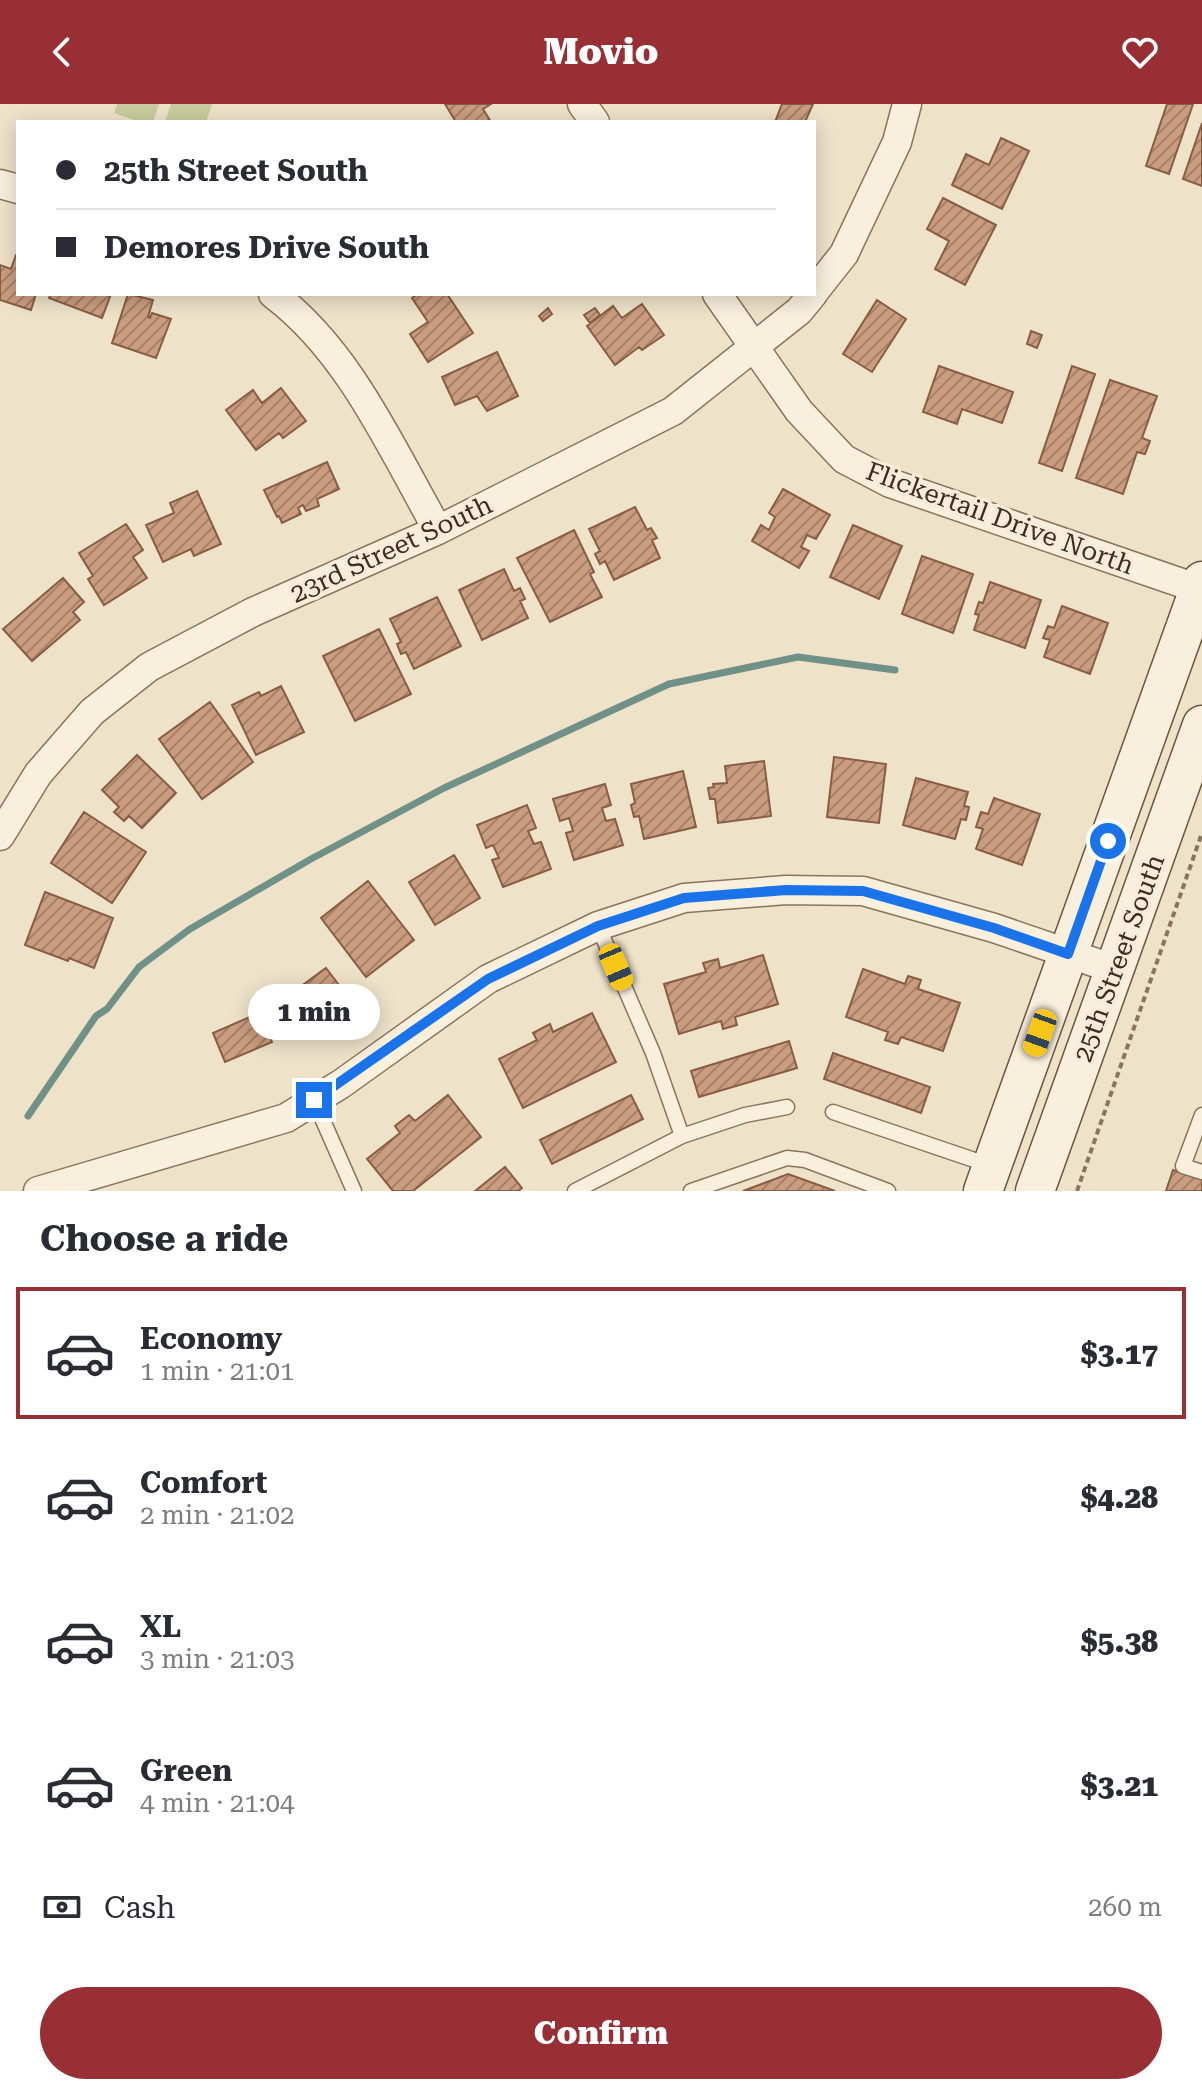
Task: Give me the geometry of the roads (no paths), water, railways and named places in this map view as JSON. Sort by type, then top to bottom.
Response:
[{"type":"main road","name":"25th Street South","points":[[988,1178],[1201,587]]},
{"type":"main road","name":"25th Street South","points":[[1035,1191],[1202,725]]},
{"type":"street","name":"23rd Street South","points":[[816,289],[844,254],[897,142],[907,104]]},
{"type":"street","points":[[276,296],[299,314],[349,374],[438,530]]},
{"type":"street","name":"Flickertail Drive North","points":[[718,296],[799,411],[844,459],[890,483],[1201,587]]},
{"type":"street","name":"23rd Street South","points":[[0,836],[38,774],[83,722],[149,667],[253,612],[438,530],[673,411],[799,311],[811,296]]},
{"type":"street","points":[[38,1191],[286,1118],[488,979],[598,926],[684,898],[786,890],[863,891],[994,928],[1114,969]]},
{"type":"lane","points":[[598,926],[653,1053],[682,1136]]},
{"type":"lane","points":[[314,1100],[354,1191]]},
{"type":"lane","points":[[575,1191],[682,1136],[745,1115],[787,1107]]},
{"type":"lane","points":[[833,1112],[988,1178]]},
{"type":"lane","points":[[1202,1115],[1183,1166],[1202,1172]]},
{"type":"lane","points":[[691,1191],[787,1158],[805,1160],[888,1191]]},
{"type":"waterway","points":[[28,1116],[96,1016],[107,1009],[139,967],[190,929],[311,859],[444,788],[669,684],[798,657],[895,670]]}]
